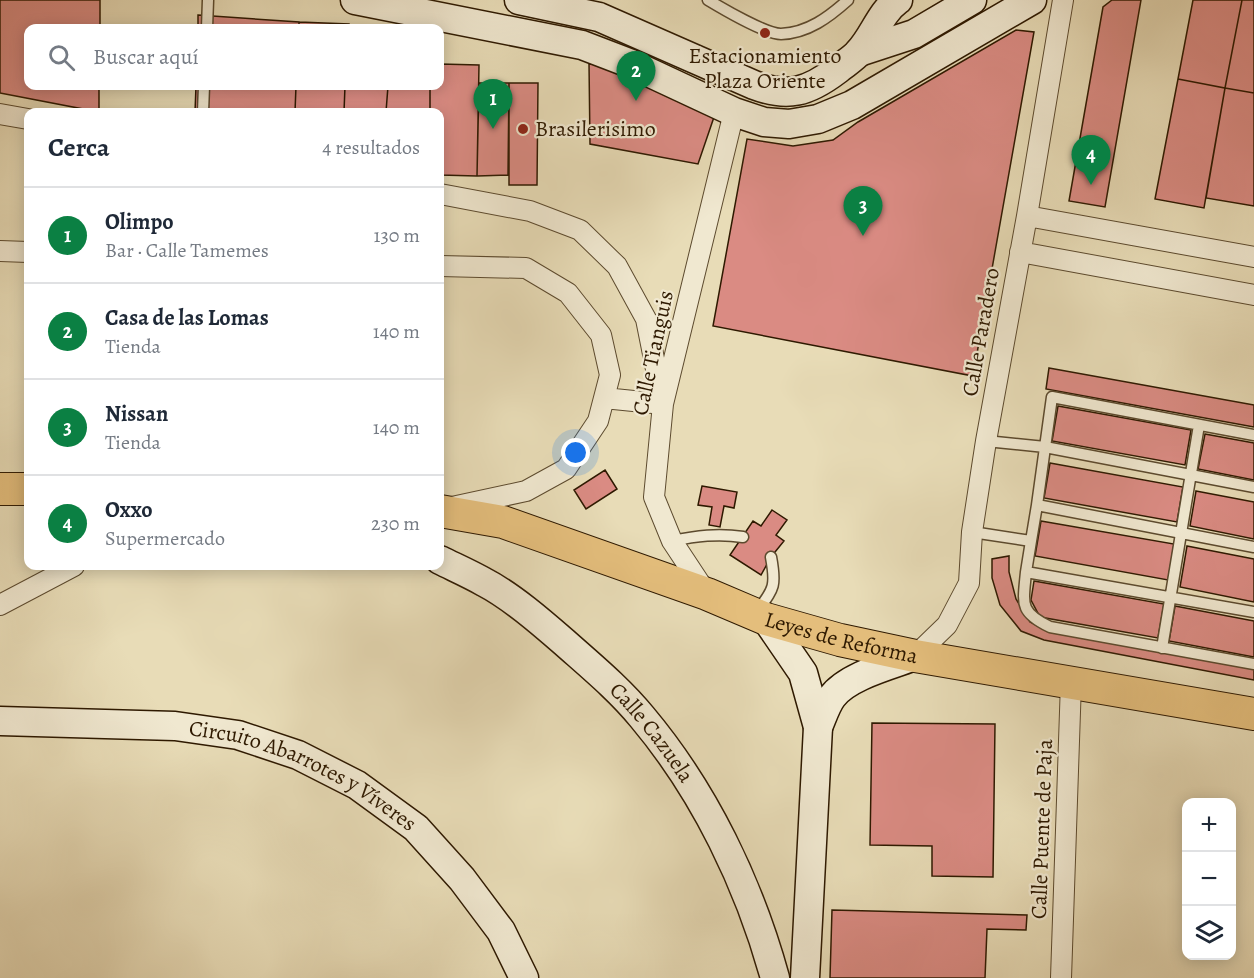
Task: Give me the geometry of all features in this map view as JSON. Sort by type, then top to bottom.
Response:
[{"type":"main road","points":[[355,0],[582,45],[629,63],[734,112],[764,122],[789,124],[818,119],[852,105],[1032,0]]},
{"type":"main road","points":[[519,0],[593,9],[769,90],[788,92],[805,90],[820,83],[859,52],[889,7],[898,0]]},
{"type":"main road","points":[[859,52],[914,34],[972,0]]},
{"type":"main road","points":[[0,489],[24,489]]},
{"type":"main road","name":"Leyes de Reforma","points":[[444,511],[503,522],[706,594],[760,617],[840,640],[915,656],[1254,714]]},
{"type":"main road","name":"Calle Cazuela","points":[[444,562],[486,583],[544,625],[600,674],[642,716],[677,763],[714,826],[746,891],[776,978]]},
{"type":"main road","points":[[760,617],[803,673],[818,727],[805,978]]},
{"type":"main road","points":[[818,727],[832,697],[845,685],[870,672],[915,656]]},
{"type":"main road","name":"Circuito Abarrotes y Víveres","points":[[0,721],[175,726],[238,735],[298,754],[357,785],[416,828],[462,879],[501,932],[524,978]]},
{"type":"street","name":"Calle Paradero","points":[[915,656],[947,625],[969,583],[972,532],[986,441],[1063,0]]},
{"type":"street","name":"Calle Tianguis","points":[[706,594],[672,542],[654,497],[663,404],[734,112]]},
{"type":"street","points":[[0,114],[24,118]]},
{"type":"street","points":[[444,195],[530,211],[580,230],[617,266],[646,319],[663,404],[604,398]]},
{"type":"street","points":[[1027,216],[1254,257]]},
{"type":"street","points":[[0,251],[24,252]]},
{"type":"street","points":[[1020,252],[1254,295]]},
{"type":"street","points":[[444,266],[526,268],[568,293],[601,335],[610,375],[598,422],[566,469],[526,491],[444,509]]},
{"type":"street","points":[[0,605],[66,570]]},
{"type":"street","name":"Calle Puente de Paja","points":[[1061,978],[1071,682]]},
{"type":"lane","points":[[207,24],[208,0]]},
{"type":"lane","points":[[708,0],[740,18],[780,34],[809,28],[830,16],[848,0]]},
{"type":"lane","points":[[203,108],[204,90]]},
{"type":"lane","points":[[1254,435],[1052,397],[1023,604],[1033,619],[1050,627],[1254,664]]},
{"type":"lane","points":[[1162,648],[1199,425]]},
{"type":"lane","points":[[986,441],[1045,447],[1254,487]]},
{"type":"lane","points":[[1037,505],[1254,547]]},
{"type":"lane","points":[[972,532],[1031,541]]},
{"type":"lane","points":[[672,542],[706,535],[723,534],[743,537]]},
{"type":"lane","points":[[760,617],[775,579],[771,557]]},
{"type":"lane","points":[[1026,572],[1254,612]]},
{"type":"building","points":[[0,0],[100,0],[100,24],[24,24],[24,90],[99,90],[99,108],[78,108],[0,93]]},
{"type":"building","points":[[1112,0],[1141,0],[1105,207],[1069,201],[1103,7]]},
{"type":"building","points":[[1193,0],[1242,0],[1225,88],[1178,79]]},
{"type":"building","points":[[1242,0],[1254,0],[1254,93],[1225,88]]},
{"type":"building","points":[[198,15],[299,22],[299,24],[198,24]]},
{"type":"building","points":[[299,22],[349,24],[299,24]]},
{"type":"building","points":[[1016,30],[1034,32],[973,376],[713,326],[747,139],[793,146],[833,140],[858,122]]},
{"type":"building","points":[[589,63],[638,77],[714,117],[698,164],[590,144]]},
{"type":"building","points":[[444,64],[479,65],[477,176],[444,175],[444,108],[430,108],[430,90],[444,90]]},
{"type":"building","points":[[1178,79],[1225,88],[1204,208],[1155,199]]},
{"type":"building","points":[[479,83],[509,83],[508,175],[477,176]]},
{"type":"building","name":"Brasilerisimo","points":[[509,83],[538,83],[537,185],[509,185]]},
{"type":"building","points":[[1225,88],[1254,93],[1254,206],[1206,198]]},
{"type":"building","points":[[196,90],[296,90],[295,108],[195,108]]},
{"type":"building","points":[[296,90],[345,90],[344,108],[295,108]]},
{"type":"building","points":[[345,90],[388,90],[386,108],[344,108]]},
{"type":"building","points":[[388,90],[430,90],[430,108],[386,108]]},
{"type":"building","points":[[1049,368],[1254,405],[1254,427],[1046,389]]},
{"type":"building","points":[[1058,406],[1191,430],[1185,465],[1052,441]]},
{"type":"building","points":[[1205,434],[1254,443],[1254,480],[1198,469]]},
{"type":"building","points":[[1050,463],[1183,487],[1177,522],[1044,498]]},
{"type":"building","points":[[605,470],[617,489],[586,509],[574,490]]},
{"type":"building","points":[[702,486],[737,492],[734,508],[724,506],[720,527],[709,525],[712,507],[698,505]]},
{"type":"building","points":[[1196,491],[1254,502],[1254,539],[1190,526]]},
{"type":"building","points":[[772,510],[787,520],[776,535],[784,541],[771,557],[761,575],[730,555],[753,521],[761,526]]},
{"type":"building","points":[[1041,521],[1174,544],[1168,580],[1035,556]]},
{"type":"building","points":[[1187,546],[1254,559],[1254,602],[1180,587]]},
{"type":"building","points":[[1009,556],[1009,572],[1016,599],[1030,622],[1049,632],[1254,668],[1254,680],[1044,640],[1021,631],[1000,605],[992,578],[992,559]]},
{"type":"building","points":[[1034,581],[1164,604],[1158,638],[1040,617],[1031,600]]},
{"type":"building","points":[[1175,606],[1254,621],[1254,657],[1169,641]]},
{"type":"building","points":[[872,723],[995,724],[993,877],[932,876],[932,846],[870,845]]},
{"type":"building","points":[[832,910],[1027,915],[1026,930],[987,929],[985,978],[830,978]]},
{"type":"place","name":"Estacionamiento Plaza Oriente","points":[[765,33]]},
{"type":"place","name":"Casa de las Lomas","points":[[636,101]]},
{"type":"place","name":"Olimpo","points":[[493,129]]},
{"type":"place","name":"Brasilerisimo","points":[[523,129]]},
{"type":"place","name":"Oxxo","points":[[1091,185]]},
{"type":"place","name":"Nissan","points":[[863,236]]}]
